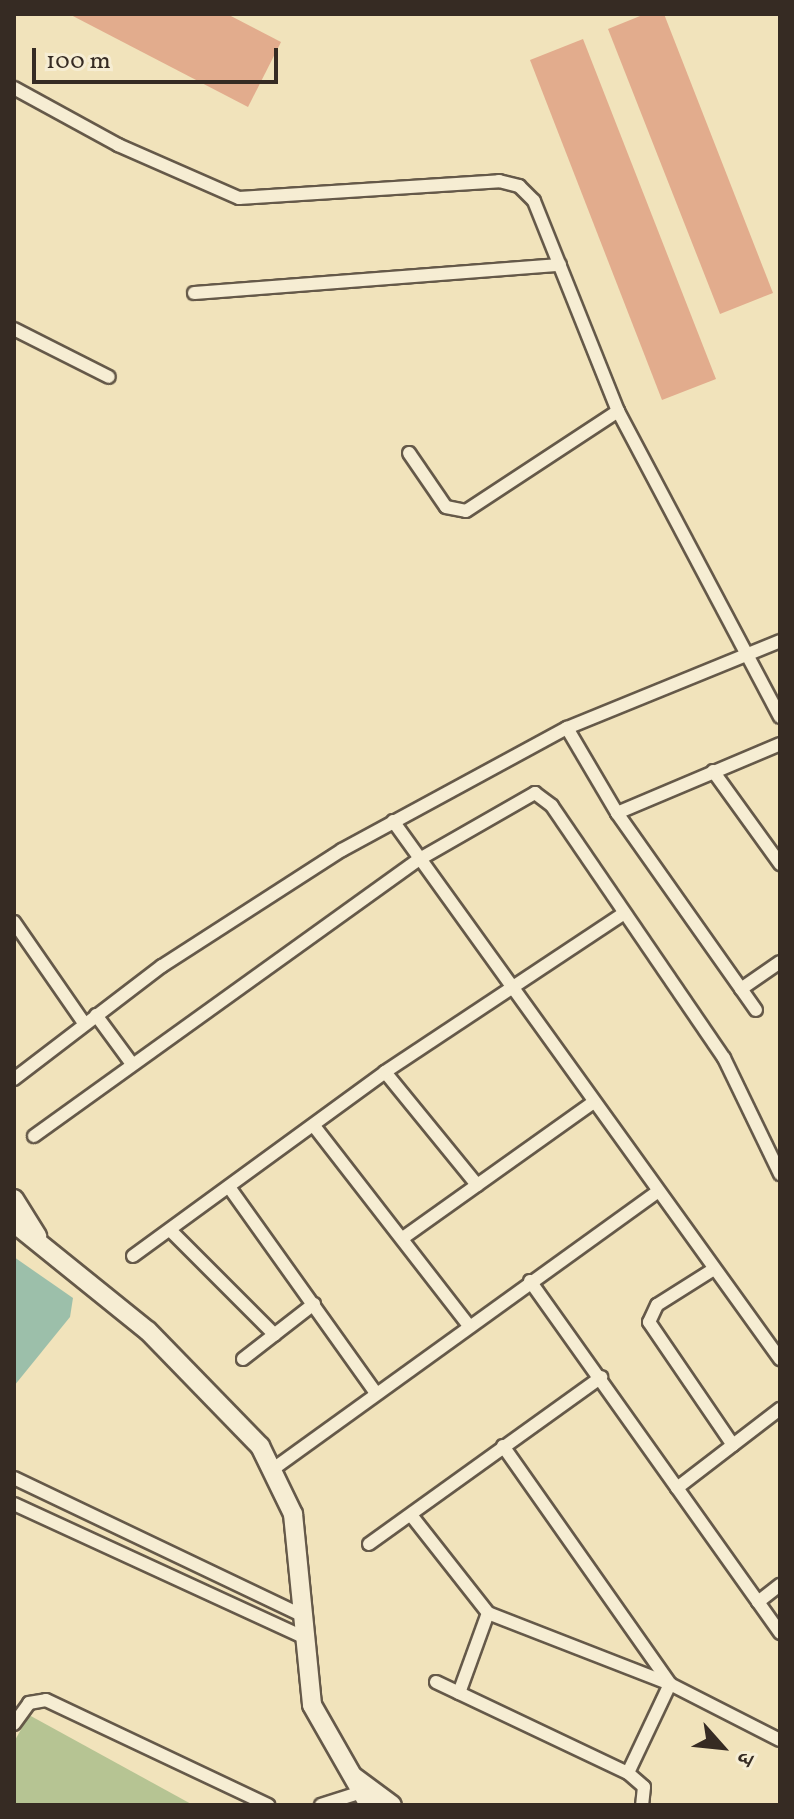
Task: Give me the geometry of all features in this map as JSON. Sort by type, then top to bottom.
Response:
[{"type":"main road","points":[[14,1199],[41,1241]]},
{"type":"main road","points":[[14,1223],[41,1241],[148,1331],[227,1409],[273,1469],[293,1514],[312,1705],[363,1791],[392,1805]]},
{"type":"street","points":[[14,88],[118,145],[239,198],[508,182],[534,201],[618,411],[752,655],[780,717]]},
{"type":"street","points":[[194,293],[560,265]]},
{"type":"street","points":[[14,329],[109,377]]},
{"type":"street","points":[[409,453],[446,507],[466,511],[618,411]]},
{"type":"street","points":[[14,1079],[162,966],[393,821],[567,728],[780,641]]},
{"type":"street","points":[[567,728],[617,813],[756,1010]]},
{"type":"street","points":[[617,813],[780,744]]},
{"type":"street","points":[[713,771],[780,864]]},
{"type":"street","points":[[34,1136],[418,860],[535,793],[552,806],[724,1058],[780,1174]]},
{"type":"street","points":[[393,821],[510,991],[780,1359]]},
{"type":"street","points":[[133,1256],[385,1072],[623,914]]},
{"type":"street","points":[[14,922],[84,1023]]},
{"type":"street","points":[[741,989],[780,962]]},
{"type":"street","points":[[96,1015],[132,1064]]},
{"type":"street","points":[[385,1072],[477,1185]]},
{"type":"street","points":[[403,1238],[592,1103]]},
{"type":"street","points":[[314,1126],[469,1326]]},
{"type":"street","points":[[229,1187],[375,1392]]},
{"type":"street","points":[[273,1469],[375,1392],[657,1192]]},
{"type":"street","points":[[170,1230],[275,1335]]},
{"type":"street","points":[[714,1269],[657,1305],[649,1322],[733,1445]]},
{"type":"street","points":[[530,1281],[780,1633]]},
{"type":"street","points":[[243,1359],[314,1304]]},
{"type":"street","points":[[369,1544],[601,1377]]},
{"type":"street","points":[[677,1488],[780,1409]]},
{"type":"street","points":[[503,1446],[670,1684]]},
{"type":"street","points":[[14,1478],[301,1615]]},
{"type":"street","points":[[14,1504],[303,1637]]},
{"type":"street","points":[[411,1515],[488,1613],[670,1684],[780,1740]]},
{"type":"street","points":[[114,1550],[122,1530]]},
{"type":"street","points":[[758,1602],[780,1585]]},
{"type":"street","points":[[459,1693],[488,1613]]},
{"type":"street","points":[[436,1682],[628,1773],[644,1787],[642,1805]]},
{"type":"street","points":[[628,1773],[670,1684]]},
{"type":"street","points":[[14,1724],[29,1703],[46,1700],[268,1805]]},
{"type":"street","points":[[321,1805],[363,1791]]},
{"type":"shaded area","points":[[14,1257],[73,1298],[70,1317],[14,1386]]},
{"type":"shaded area","points":[[29,1715],[193,1805],[14,1805],[14,1742]]},
{"type":"building","points":[[69,14],[227,14],[281,42],[248,107]]},
{"type":"building","points":[[645,14],[664,14],[773,293],[720,314],[608,29]]},
{"type":"building","points":[[583,39],[716,379],[662,400],[530,60]]}]
